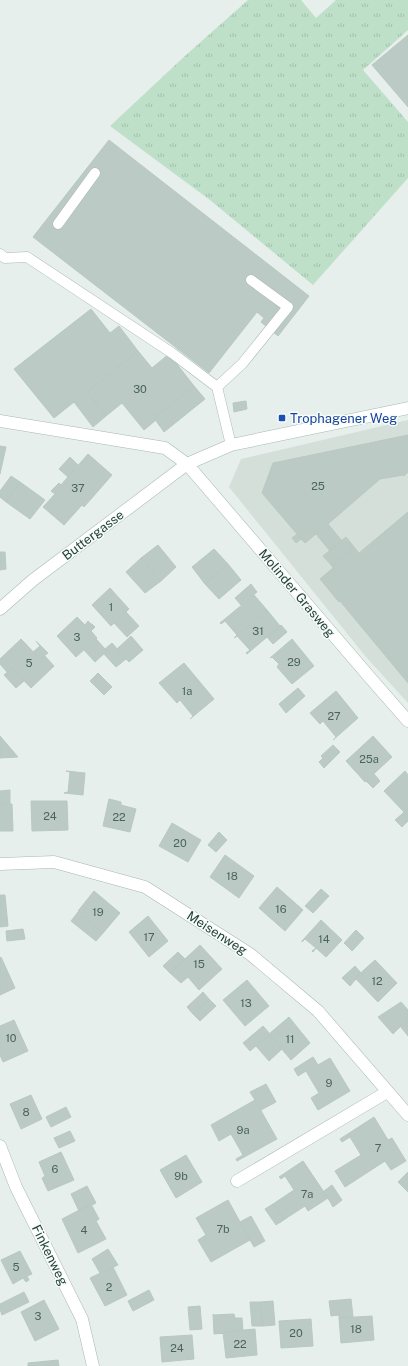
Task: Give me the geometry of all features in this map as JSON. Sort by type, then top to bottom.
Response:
[{"type":"street","points":[[0,421],[164,448],[187,464],[231,445],[408,408]]},
{"type":"street","name":"Buttergasse","points":[[0,609],[33,580],[187,464]]},
{"type":"street","name":"Molinder Grasweg","points":[[187,464],[408,721]]},
{"type":"street","name":"Meisenweg","points":[[0,864],[54,862],[144,887],[250,954],[318,1011],[408,1115]]},
{"type":"street","points":[[237,1181],[387,1092]]},
{"type":"street","name":"Finkenweg","points":[[0,1146],[16,1187],[82,1319],[93,1366]]},
{"type":"lane","points":[[58,224],[95,172]]},
{"type":"lane","points":[[0,254],[5,258],[28,257],[60,285],[172,353],[217,387],[231,445]]},
{"type":"lane","points":[[217,387],[242,364],[288,307],[252,280]]},
{"type":"shaded area","points":[[408,420],[408,703],[366,657],[229,487],[241,459]]},
{"type":"green space","points":[[248,0],[301,0],[316,18],[336,0],[408,0],[408,30],[363,70],[408,122],[408,178],[313,285],[210,200],[110,126]]},
{"type":"building","points":[[408,35],[408,107],[372,65]]},
{"type":"building","points":[[109,140],[309,296],[278,336],[261,322],[264,318],[257,312],[209,373],[33,237]]},
{"type":"building","points":[[91,309],[110,333],[119,326],[138,351],[87,392],[106,416],[93,427],[74,402],[54,418],[14,369]]},
{"type":"building","points":[[138,351],[152,368],[169,354],[194,386],[154,418],[156,420],[144,430],[122,403],[106,416],[87,392]]},
{"type":"building","points":[[194,386],[205,399],[164,432],[154,418]]},
{"type":"building","points":[[246,401],[247,409],[234,412],[233,403]]},
{"type":"building","points":[[408,435],[408,472],[404,476],[380,479],[328,524],[342,541],[330,551],[316,534],[305,543],[301,539],[296,543],[292,538],[297,534],[262,493],[273,463]]},
{"type":"building","points":[[0,446],[6,447],[0,474]]},
{"type":"building","points":[[88,454],[112,475],[84,507],[82,505],[64,525],[43,507],[55,494],[51,491],[59,483],[61,485]]},
{"type":"building","points":[[70,457],[78,465],[68,477],[59,469]]},
{"type":"building","points":[[11,476],[20,482],[6,502],[0,497],[0,491]]},
{"type":"building","points":[[20,482],[45,500],[30,519],[6,502]]},
{"type":"building","points":[[408,512],[408,683],[320,579],[333,568],[332,566],[354,547],[359,553]]},
{"type":"building","points":[[346,537],[354,547],[332,566],[323,556]]},
{"type":"building","points":[[158,545],[176,567],[161,581],[141,558]]},
{"type":"building","points":[[214,549],[228,564],[205,584],[192,567]]},
{"type":"building","points":[[0,552],[5,552],[6,569],[0,570]]},
{"type":"building","points":[[141,558],[161,581],[145,593],[126,572]]},
{"type":"building","points":[[228,564],[241,580],[219,599],[205,584]]},
{"type":"building","points":[[251,584],[257,592],[241,605],[235,598]]},
{"type":"building","points":[[110,588],[129,609],[111,626],[92,605]]},
{"type":"building","points":[[254,595],[267,610],[234,638],[237,635],[225,621],[221,624],[220,623]]},
{"type":"building","points":[[267,610],[280,626],[247,654],[246,653],[250,650],[237,636],[234,638]]},
{"type":"building","points":[[126,612],[139,626],[127,637],[114,623]]},
{"type":"building","points":[[77,617],[85,625],[88,621],[95,627],[91,631],[97,638],[76,657],[57,636]]},
{"type":"building","points":[[281,625],[287,632],[273,644],[267,637]]},
{"type":"building","points":[[131,636],[143,650],[129,662],[117,649]]},
{"type":"building","points":[[21,639],[40,659],[44,655],[54,666],[31,688],[12,668],[7,672],[0,664],[0,659]]},
{"type":"building","points":[[96,639],[107,651],[95,662],[84,650]]},
{"type":"building","points":[[292,639],[314,666],[292,684],[277,667],[279,664],[272,657],[270,658]]},
{"type":"building","points":[[36,641],[48,653],[40,659],[33,652],[40,646]]},
{"type":"building","points":[[112,643],[126,659],[116,667],[104,654],[107,651],[105,649]]},
{"type":"building","points":[[184,663],[214,699],[190,719],[193,716],[180,700],[177,703],[159,683]]},
{"type":"building","points":[[12,668],[24,681],[16,688],[4,675]]},
{"type":"building","points":[[98,673],[112,687],[104,695],[90,681]]},
{"type":"building","points":[[298,688],[305,696],[286,713],[279,704]]},
{"type":"building","points":[[336,691],[358,718],[333,740],[336,737],[323,721],[320,724],[310,713]]},
{"type":"building","points":[[0,736],[18,757],[0,758]]},
{"type":"building","points":[[373,736],[392,757],[365,782],[346,761]]},
{"type":"building","points":[[333,745],[340,752],[324,768],[319,762],[323,758],[321,756]]},
{"type":"building","points":[[66,771],[85,773],[83,795],[64,793],[68,792],[70,772]]},
{"type":"building","points":[[405,771],[408,775],[408,808],[404,812],[384,791]]},
{"type":"building","points":[[374,774],[380,781],[373,788],[366,781]]},
{"type":"building","points":[[10,790],[10,804],[0,804],[0,791]]},
{"type":"building","points":[[109,799],[121,802],[121,805],[136,809],[130,832],[103,826]]},
{"type":"building","points":[[31,801],[67,801],[68,830],[32,831]]},
{"type":"building","points":[[0,804],[12,804],[13,831],[0,831]]},
{"type":"building","points":[[408,808],[408,820],[402,814]]},
{"type":"building","points":[[402,814],[408,821],[402,827],[395,820]]},
{"type":"building","points":[[172,823],[201,840],[188,862],[159,846]]},
{"type":"building","points":[[219,832],[227,840],[216,852],[208,845]]},
{"type":"building","points":[[225,855],[254,876],[239,898],[210,877]]},
{"type":"building","points":[[277,887],[303,910],[285,931],[259,908]]},
{"type":"building","points":[[321,889],[329,896],[313,913],[305,906]]},
{"type":"building","points":[[94,891],[120,913],[103,933],[78,911]]},
{"type":"building","points":[[0,895],[5,895],[8,926],[0,927]]},
{"type":"building","points":[[78,912],[103,933],[96,941],[71,921]]},
{"type":"building","points":[[148,916],[168,941],[149,957],[129,932]]},
{"type":"building","points":[[321,920],[342,940],[326,957],[305,939],[302,941]]},
{"type":"building","points":[[23,929],[25,939],[7,941],[6,931]]},
{"type":"building","points":[[356,930],[364,938],[352,951],[344,943]]},
{"type":"building","points":[[200,945],[222,969],[199,990],[188,977],[181,983],[170,973]]},
{"type":"building","points":[[178,952],[185,959],[170,973],[163,966]]},
{"type":"building","points":[[1,957],[15,988],[0,995],[0,958]]},
{"type":"building","points":[[375,960],[397,983],[378,1002],[355,978]]},
{"type":"building","points":[[355,966],[361,973],[350,986],[342,978]]},
{"type":"building","points":[[247,980],[269,1006],[245,1026],[223,1000]]},
{"type":"building","points":[[203,992],[209,999],[193,1014],[187,1007]]},
{"type":"building","points":[[209,999],[216,1006],[200,1021],[193,1014]]},
{"type":"building","points":[[401,1002],[408,1010],[408,1019],[393,1034],[378,1017]]},
{"type":"building","points":[[289,1017],[310,1043],[291,1060],[269,1034]]},
{"type":"building","points":[[408,1019],[408,1036],[400,1026]]},
{"type":"building","points":[[14,1020],[28,1051],[3,1062],[0,1055],[0,1026]]},
{"type":"building","points":[[263,1026],[270,1034],[250,1051],[243,1043]]},
{"type":"building","points":[[270,1034],[282,1049],[269,1061],[256,1046]]},
{"type":"building","points":[[313,1057],[318,1065],[330,1058],[350,1091],[318,1110],[311,1098],[319,1093],[306,1071],[298,1076],[294,1069]]},
{"type":"building","points":[[266,1084],[276,1102],[261,1110],[250,1092]]},
{"type":"building","points":[[31,1095],[42,1119],[21,1129],[10,1104]]},
{"type":"building","points":[[255,1100],[277,1139],[237,1161],[236,1159],[243,1155],[231,1134],[219,1141],[211,1125]]},
{"type":"building","points":[[66,1107],[71,1117],[51,1127],[46,1117]]},
{"type":"building","points":[[374,1117],[388,1140],[392,1138],[406,1161],[391,1170],[385,1161],[345,1187],[335,1171],[361,1155],[350,1137],[342,1142],[340,1139]]},
{"type":"building","points":[[70,1131],[75,1141],[59,1148],[54,1138]]},
{"type":"building","points":[[61,1152],[74,1180],[48,1191],[42,1178],[45,1176],[39,1162]]},
{"type":"building","points":[[186,1155],[202,1182],[176,1198],[160,1170]]},
{"type":"building","points":[[303,1161],[328,1198],[308,1211],[305,1206],[279,1223],[284,1219],[273,1204],[294,1190],[285,1176],[281,1179],[279,1177]]},
{"type":"building","points":[[408,1172],[408,1192],[398,1182]]},
{"type":"building","points":[[332,1185],[342,1200],[333,1207],[324,1191]]},
{"type":"building","points":[[87,1186],[96,1203],[79,1211],[71,1194]]},
{"type":"building","points":[[228,1200],[250,1240],[211,1262],[198,1240],[206,1235],[196,1218]]},
{"type":"building","points":[[91,1204],[99,1219],[96,1221],[106,1239],[78,1253],[62,1219]]},
{"type":"building","points":[[273,1204],[284,1219],[276,1225],[265,1209]]},
{"type":"building","points":[[251,1216],[265,1241],[254,1247],[240,1222]]},
{"type":"building","points":[[108,1249],[118,1265],[100,1273],[92,1259]]},
{"type":"building","points":[[20,1251],[32,1274],[27,1276],[29,1280],[26,1282],[23,1278],[13,1284],[1,1260]]},
{"type":"building","points":[[113,1267],[127,1295],[105,1306],[90,1278]]},
{"type":"building","points":[[149,1290],[154,1300],[133,1311],[128,1301]]},
{"type":"building","points":[[24,1292],[29,1302],[2,1315],[0,1304]]},
{"type":"building","points":[[351,1299],[353,1317],[339,1318],[339,1315],[331,1316],[329,1301]]},
{"type":"building","points":[[44,1300],[59,1329],[35,1341],[21,1312]]},
{"type":"building","points":[[273,1301],[275,1325],[263,1326],[260,1302]]},
{"type":"building","points":[[250,1302],[260,1302],[263,1326],[252,1326]]},
{"type":"building","points":[[200,1306],[202,1329],[190,1330],[188,1307]]},
{"type":"building","points":[[213,1314],[234,1314],[235,1318],[242,1318],[243,1331],[214,1334]]},
{"type":"building","points":[[372,1316],[374,1340],[341,1343],[339,1318]]},
{"type":"building","points":[[311,1319],[313,1346],[281,1348],[279,1321]]},
{"type":"building","points":[[255,1329],[257,1355],[226,1358],[223,1332]]},
{"type":"building","points":[[192,1335],[194,1359],[162,1362],[160,1337]]},
{"type":"building","points":[[58,1360],[59,1366],[28,1366],[28,1363]]},
{"type":"place","name":"Trophagener Weg","points":[[282,418]]}]
